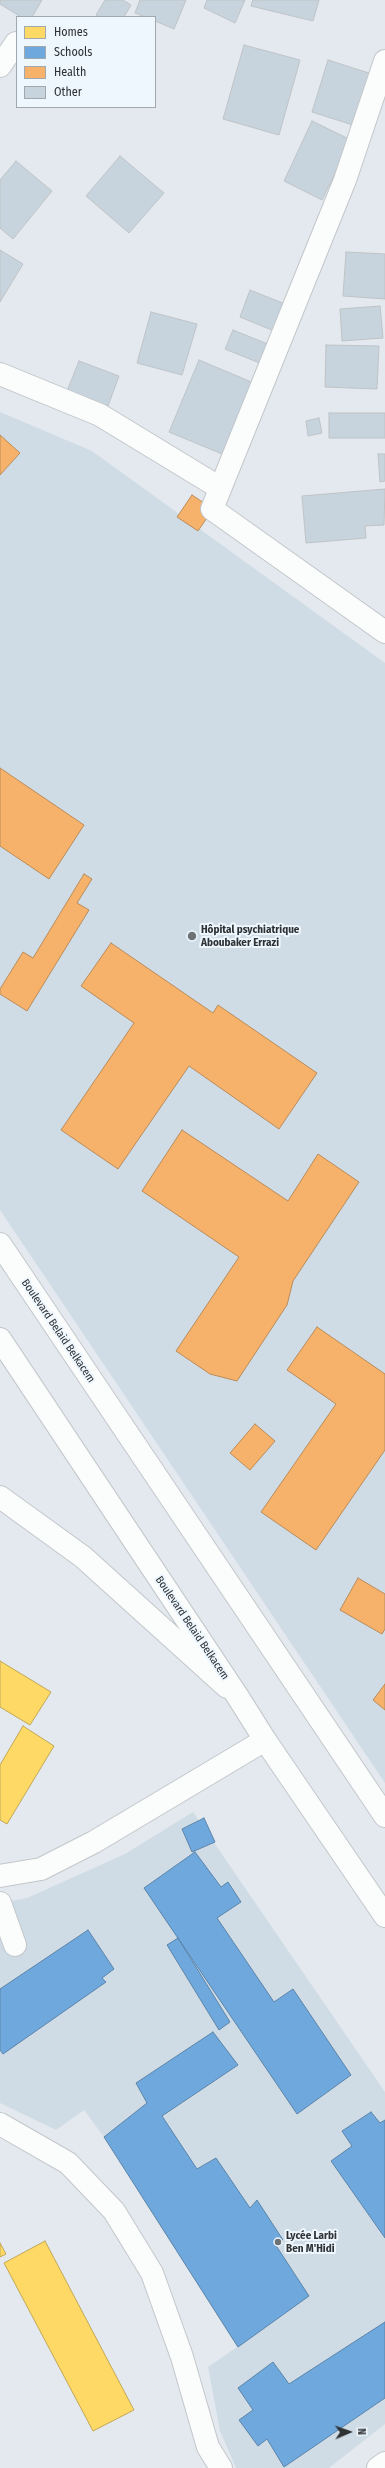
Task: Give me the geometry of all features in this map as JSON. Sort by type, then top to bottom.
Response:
[{"type":"street","points":[[0,66],[16,43]]},
{"type":"street","points":[[385,61],[345,180],[212,509],[385,632]]},
{"type":"street","points":[[0,374],[100,415],[220,488]]},
{"type":"street","name":"Boulevard Belaid Belkacem","points":[[0,1244],[385,1816]]},
{"type":"street","name":"Boulevard Belaid Belkacem","points":[[0,1339],[238,1697],[264,1740],[385,1916]]},
{"type":"street","points":[[0,1497],[83,1557],[238,1697]]},
{"type":"street","points":[[0,1876],[41,1869],[94,1842],[264,1740]]},
{"type":"street","points":[[0,1903],[15,1945]]},
{"type":"street","points":[[0,2124],[68,2163],[114,2211],[152,2273],[182,2357],[208,2447],[221,2468]]},
{"type":"street","points":[[378,2468],[385,2463]]},
{"type":"shaded area","name":"Hôpital psychiatrique Aboubaker Errazi","points":[[0,412],[92,451],[385,663],[385,1783],[0,1210]]},
{"type":"shaded area","name":"Lycée Larbi Ben M'Hidi","points":[[193,1812],[385,2092],[385,2424],[329,2468],[236,2468],[220,2431],[208,2367],[237,2347],[104,2137],[84,2110],[56,2130],[0,2103],[0,1903],[27,1898],[125,1854]]},
{"type":"building: Homes","points":[[0,1661],[51,1692],[30,1725],[0,1707]]},
{"type":"building: Homes","points":[[23,1726],[54,1746],[7,1824],[0,1820],[0,1765]]},
{"type":"building: Homes","points":[[45,2241],[134,2410],[93,2431],[4,2263]]},
{"type":"building: Homes","points":[[0,2243],[6,2254],[0,2257]]},
{"type":"building: Schools","points":[[204,1818],[215,1842],[192,1852],[182,1829]]},
{"type":"building: Schools","points":[[195,1852],[221,1887],[228,1882],[241,1902],[217,1918],[274,2002],[293,1989],[351,2075],[297,2114],[144,1888]]},
{"type":"building: Schools","points":[[88,1930],[114,1969],[102,1978],[106,1982],[3,2054],[0,2050],[0,1989]]},
{"type":"building: Schools","points":[[178,1938],[230,2022],[219,2030],[167,1945]]},
{"type":"building: Schools","points":[[213,2032],[238,2065],[162,2116],[197,2169],[216,2158],[250,2208],[257,2200],[283,2240],[275,2244],[309,2296],[238,2347],[104,2137],[147,2103],[136,2083]]},
{"type":"building: Schools","points":[[371,2112],[380,2123],[385,2120],[385,2238],[331,2161],[352,2146],[342,2131]]},
{"type":"building: Schools","points":[[385,2322],[385,2398],[284,2467],[267,2439],[258,2446],[239,2420],[253,2410],[238,2388],[273,2362],[289,2384]]},
{"type":"building: Health","points":[[0,435],[20,453],[0,475]]},
{"type":"building: Health","points":[[192,495],[213,509],[198,531],[177,517]]},
{"type":"building: Health","points":[[0,768],[84,825],[49,879],[0,846]]},
{"type":"building: Health","points":[[84,874],[92,879],[77,903],[89,910],[27,1011],[0,994],[0,989],[23,952],[33,958]]},
{"type":"building: Health","points":[[111,943],[213,1013],[218,1005],[317,1073],[279,1129],[189,1066],[118,1169],[61,1130],[134,1023],[81,986]]},
{"type":"building: Health","points":[[182,1130],[288,1201],[318,1154],[359,1182],[293,1281],[287,1305],[237,1381],[210,1374],[176,1351],[239,1257],[142,1191]]},
{"type":"building: Health","points":[[317,1327],[385,1374],[385,1450],[316,1550],[261,1512],[336,1404],[287,1370]]},
{"type":"building: Health","points":[[255,1424],[275,1441],[250,1470],[230,1453]]},
{"type":"building: Health","points":[[358,1578],[385,1594],[385,1629],[382,1634],[340,1610]]},
{"type":"building: Health","points":[[385,1684],[385,1710],[373,1700]]},
{"type":"building: Other","points":[[0,0],[42,0],[33,16],[19,16],[0,4]]},
{"type":"building: Other","points":[[105,0],[123,0],[131,5],[125,16],[96,15]]},
{"type":"building: Other","points":[[140,0],[186,0],[174,29],[156,21],[156,16],[142,16],[135,13]]},
{"type":"building: Other","points":[[207,0],[245,0],[235,23],[204,8]]},
{"type":"building: Other","points":[[253,0],[319,0],[313,21],[251,6]]},
{"type":"building: Other","points":[[244,45],[300,60],[279,135],[223,119]]},
{"type":"building: Other","points":[[328,60],[372,74],[356,126],[312,112]]},
{"type":"building: Other","points":[[312,121],[351,140],[322,200],[284,181]]},
{"type":"building: Other","points":[[120,156],[164,193],[129,233],[86,196]]},
{"type":"building: Other","points":[[16,161],[52,191],[13,239],[0,228],[0,180]]},
{"type":"building: Other","points":[[0,250],[23,264],[0,302]]},
{"type":"building: Other","points":[[346,252],[385,254],[385,299],[343,296]]},
{"type":"building: Other","points":[[250,290],[285,304],[274,331],[240,317]]},
{"type":"building: Other","points":[[380,306],[383,338],[342,341],[340,309]]},
{"type":"building: Other","points":[[151,312],[197,324],[182,375],[137,363]]},
{"type":"building: Other","points":[[233,330],[275,347],[267,366],[225,349]]},
{"type":"building: Other","points":[[326,345],[379,346],[377,389],[325,387]]},
{"type":"building: Other","points":[[199,360],[261,386],[232,458],[169,432]]},
{"type":"building: Other","points":[[79,361],[119,376],[108,406],[67,391]]},
{"type":"building: Other","points":[[329,413],[385,413],[385,438],[329,438]]},
{"type":"building: Other","points":[[319,418],[322,433],[308,436],[306,421]]},
{"type":"building: Other","points":[[378,454],[385,454],[385,481],[380,482]]},
{"type":"building: Other","points":[[385,489],[384,525],[365,526],[366,538],[306,543],[302,496]]},
{"type":"place","name":"Hôpital psychiatrique Aboubaker Errazi","points":[[192,936]]},
{"type":"place","name":"Lycée Larbi Ben M'Hidi","points":[[278,2242]]}]
